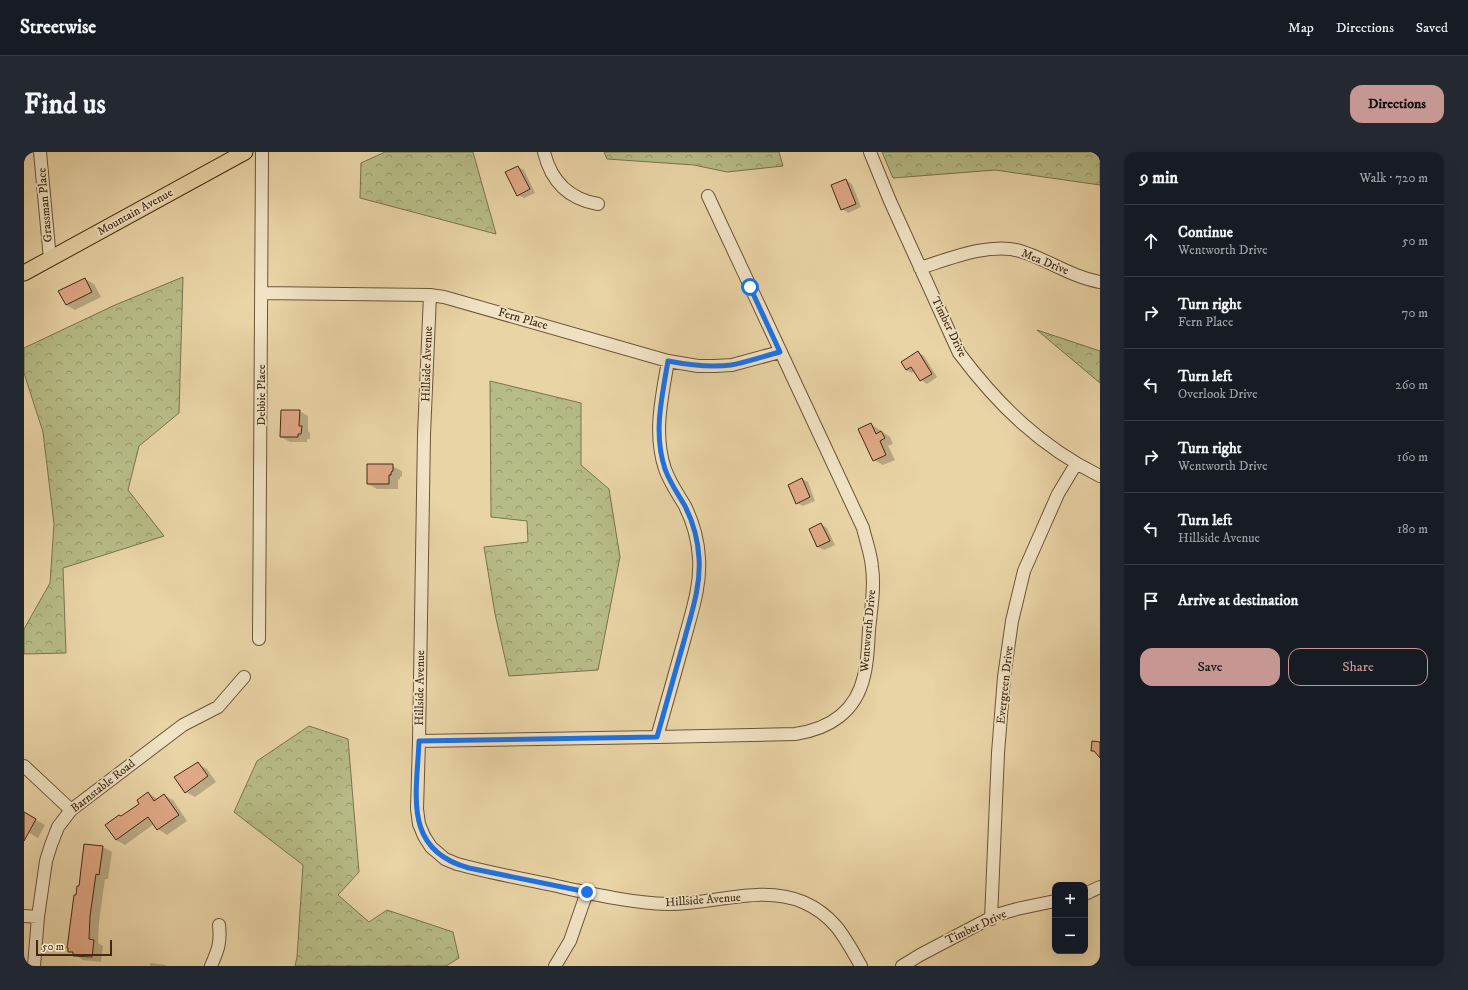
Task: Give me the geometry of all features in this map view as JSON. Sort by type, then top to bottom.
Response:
[{"type":"main road","name":"Mountain Avenue","points":[[24,273],[245,152]]},
{"type":"street","name":"Grassman Place","points":[[40,152],[50,259]]},
{"type":"street","name":"Debbie Place","points":[[259,639],[262,152]]},
{"type":"street","points":[[544,152],[555,177],[565,190],[578,198],[598,204]]},
{"type":"street","name":"Timber Drive","points":[[870,152],[890,201],[959,353],[971,369],[1005,407],[1040,440],[1076,464],[1100,476]]},
{"type":"street","name":"Wentworth Drive","points":[[419,741],[794,734],[810,732],[824,726],[838,718],[854,701],[863,680],[873,585],[872,566],[863,528],[708,196]]},
{"type":"street","name":"Mea Drive","points":[[920,268],[964,255],[994,249],[1002,249],[1018,251],[1085,278],[1100,282]]},
{"type":"street","name":"Fern Place","points":[[261,293],[430,295],[464,302],[668,361],[698,366],[732,365],[780,352]]},
{"type":"street","name":"Hillside Avenue","points":[[430,295],[424,434],[417,818],[424,836],[440,855],[457,864],[469,868],[645,902],[669,904],[759,895],[774,895],[794,899],[812,906],[835,924],[842,932],[861,966]]},
{"type":"street","points":[[657,737],[695,600],[699,571],[698,551],[694,531],[684,505],[676,493],[668,475],[659,442],[659,415],[668,361]]},
{"type":"street","name":"Evergreen Drive","points":[[991,919],[998,753],[1004,676],[1012,621],[1024,571],[1058,494],[1076,464]]},
{"type":"street","name":"Barnstable Road","points":[[34,966],[38,917],[46,862],[58,827],[71,810],[183,725],[218,707],[244,677]]},
{"type":"street","points":[[24,766],[71,810]]},
{"type":"street","points":[[1088,893],[1100,887]]},
{"type":"street","points":[[555,966],[570,941],[587,892]]},
{"type":"street","name":"Timber Drive","points":[[902,966],[996,915],[1052,902]]},
{"type":"street","points":[[24,916],[38,917]]},
{"type":"street","points":[[211,966],[217,952],[220,938],[218,925]]},
{"type":"green space","points":[[385,152],[473,152],[496,234],[360,198],[361,163]]},
{"type":"green space","points":[[604,152],[779,152],[783,166],[727,172],[694,165],[607,159]]},
{"type":"green space","points":[[882,152],[1100,152],[1100,185],[995,170],[893,178]]},
{"type":"green space","points":[[183,277],[179,413],[139,446],[128,490],[164,536],[63,568],[66,653],[24,654],[24,629],[50,583],[54,524],[43,432],[24,373],[24,348],[115,305]]},
{"type":"green space","points":[[1037,330],[1100,351],[1100,383]]},
{"type":"green space","points":[[490,381],[581,403],[581,465],[609,489],[620,557],[598,670],[509,676],[495,614],[484,547],[528,542],[527,521],[491,517]]},
{"type":"green space","points":[[309,726],[348,739],[359,872],[338,895],[369,922],[387,910],[453,932],[459,958],[446,966],[295,966],[297,957],[303,865],[234,812],[257,761]]},
{"type":"building","points":[[518,166],[530,189],[517,196],[505,172]]},
{"type":"building","points":[[846,179],[856,204],[841,210],[831,185]]},
{"type":"building","points":[[85,278],[92,292],[66,305],[58,291]]},
{"type":"building","points":[[918,351],[932,374],[920,381],[911,367],[906,370],[901,362]]},
{"type":"building","points":[[281,410],[300,410],[299,426],[302,426],[301,434],[298,434],[298,437],[280,437]]},
{"type":"building","points":[[871,423],[876,434],[881,431],[885,438],[880,441],[886,455],[873,461],[858,429]]},
{"type":"building","points":[[367,464],[393,464],[393,471],[391,472],[391,475],[389,475],[389,484],[367,484]]},
{"type":"building","points":[[802,478],[810,497],[796,504],[788,485]]},
{"type":"building","points":[[821,523],[830,541],[817,547],[809,529]]},
{"type":"building","points":[[1092,741],[1100,742],[1100,758],[1094,751],[1091,751]]},
{"type":"building","points":[[198,762],[208,776],[185,793],[174,777]]},
{"type":"building","points":[[148,792],[154,801],[164,794],[179,815],[157,830],[148,817],[116,840],[105,825],[139,804],[137,800]]},
{"type":"building","points":[[24,812],[36,819],[24,841]]},
{"type":"building","points":[[84,844],[103,846],[99,875],[96,874],[90,916],[89,939],[94,940],[92,957],[73,956],[73,952],[68,952],[67,948],[74,895],[76,895],[77,886],[79,886]]},
{"type":"route","points":[[587,892],[469,868],[445,859],[440,855],[424,836],[417,818],[416,809],[419,741],[657,737],[695,600],[699,571],[698,544],[690,518],[665,469],[659,442],[659,415],[668,361],[698,366],[732,365],[780,352],[750,287]]}]
